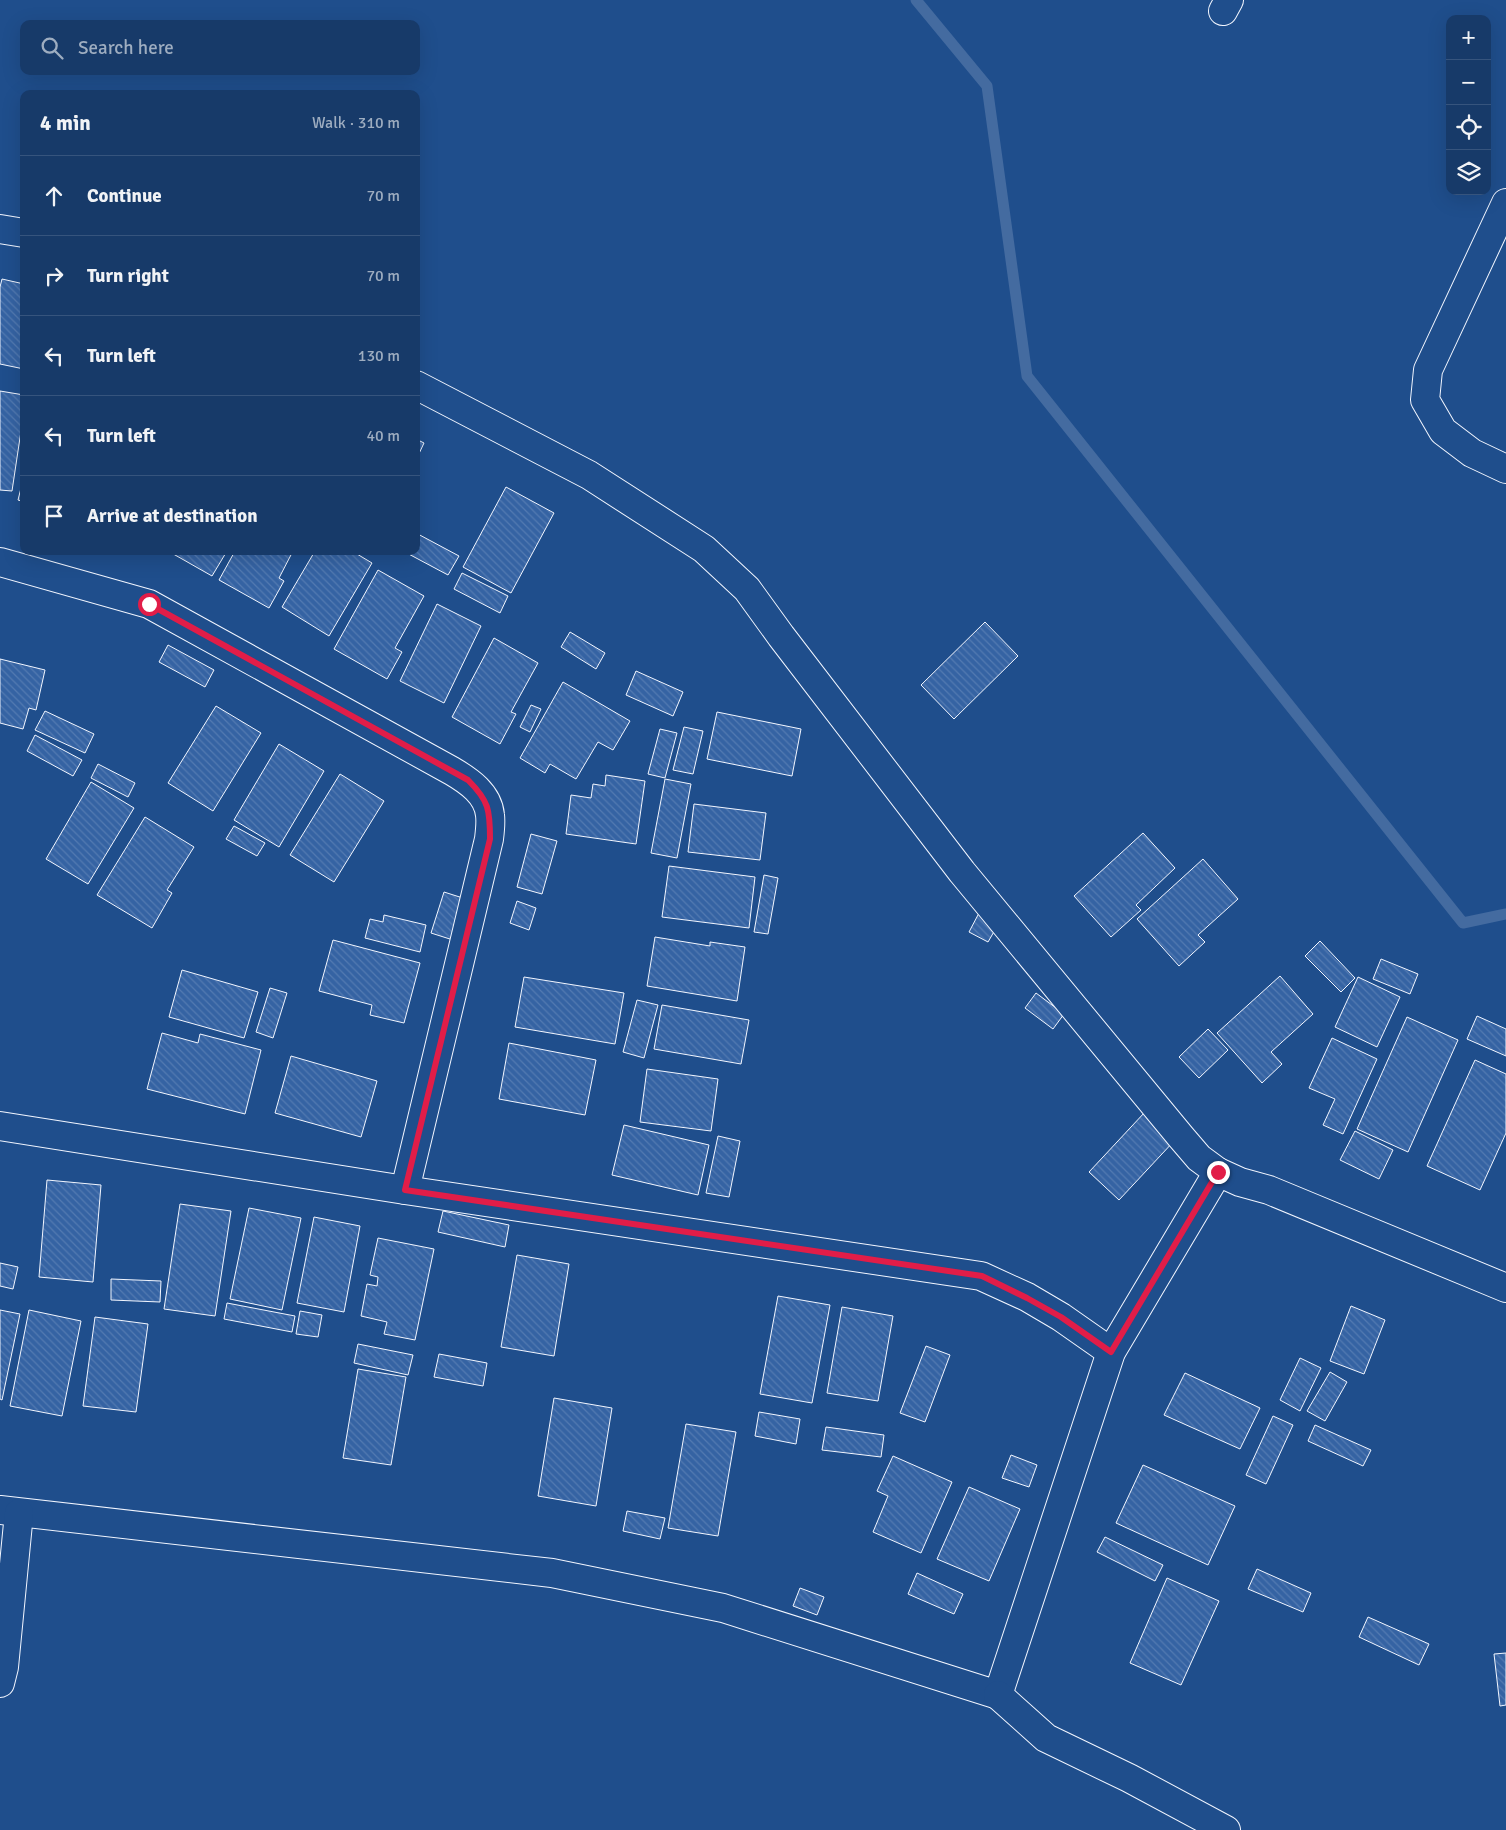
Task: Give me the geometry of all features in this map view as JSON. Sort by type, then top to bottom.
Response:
[{"type":"street","points":[[1506,203],[1428,370],[1425,400],[1443,431],[1472,453],[1506,469]]},
{"type":"street","points":[[0,228],[20,232]]},
{"type":"street","points":[[420,387],[589,476],[704,549],[747,589],[962,872],[1180,1138],[1199,1158],[1218,1172],[1240,1182],[1269,1190],[1506,1288]]},
{"type":"street","points":[[0,562],[149,604],[468,780],[480,793],[490,813],[490,839],[405,1190]]},
{"type":"street","points":[[0,1126],[405,1190],[982,1276],[1061,1317],[1111,1352]]},
{"type":"street","points":[[998,1695],[1111,1352],[1218,1172]]},
{"type":"street","points":[[0,1683],[4,1666],[9,1512],[552,1573],[722,1608],[998,1695],[1046,1738],[1129,1778],[1226,1830]]},
{"type":"building","points":[[2,279],[20,283],[20,368],[0,364],[0,287]]},
{"type":"building","points":[[0,391],[20,394],[20,438],[12,491],[0,490]]},
{"type":"building","points":[[420,441],[424,443],[420,452]]},
{"type":"building","points":[[506,487],[554,513],[511,593],[463,567]]},
{"type":"building","points":[[420,535],[459,556],[448,575],[410,555],[420,555]]},
{"type":"building","points":[[175,555],[225,555],[212,576]]},
{"type":"building","points":[[233,555],[291,555],[279,578],[284,581],[269,608],[219,580]]},
{"type":"building","points":[[313,555],[359,555],[372,563],[329,636],[282,607]]},
{"type":"building","points":[[378,570],[424,596],[395,648],[402,652],[387,679],[334,649]]},
{"type":"building","points":[[462,573],[508,596],[500,613],[454,589]]},
{"type":"building","points":[[437,604],[481,626],[444,703],[400,681]]},
{"type":"building","points":[[985,622],[1018,656],[954,719],[921,685]]},
{"type":"building","points":[[570,632],[605,653],[596,669],[561,647]]},
{"type":"building","points":[[494,638],[538,663],[511,712],[516,714],[500,744],[452,717]]},
{"type":"building","points":[[168,645],[214,670],[205,687],[159,662]]},
{"type":"building","points":[[0,659],[45,670],[36,710],[29,708],[23,729],[0,723]]},
{"type":"building","points":[[636,671],[683,692],[673,716],[626,695]]},
{"type":"building","points":[[563,682],[630,721],[613,750],[598,742],[576,779],[550,764],[545,773],[520,758]]},
{"type":"building","points":[[531,705],[541,709],[530,732],[520,727]]},
{"type":"building","points":[[216,706],[261,733],[213,811],[168,783]]},
{"type":"building","points":[[45,711],[94,734],[85,753],[35,730]]},
{"type":"building","points":[[717,712],[801,729],[792,776],[707,759]]},
{"type":"building","points":[[684,727],[703,731],[693,774],[673,770]]},
{"type":"building","points":[[660,729],[677,733],[665,778],[648,774]]},
{"type":"building","points":[[35,735],[82,760],[73,776],[27,751]]},
{"type":"building","points":[[279,744],[324,771],[279,847],[234,820]]},
{"type":"building","points":[[98,764],[135,783],[128,797],[91,778]]},
{"type":"building","points":[[340,774],[384,801],[334,882],[290,855]]},
{"type":"building","points":[[606,775],[645,781],[636,844],[566,834],[571,795],[591,798],[593,784],[605,786]]},
{"type":"building","points":[[665,779],[691,784],[677,858],[651,853]]},
{"type":"building","points":[[91,782],[134,808],[88,884],[46,859]]},
{"type":"building","points":[[694,804],[766,813],[760,860],[688,852]]},
{"type":"building","points":[[145,817],[194,847],[167,890],[172,893],[152,928],[97,895]]},
{"type":"building","points":[[234,826],[265,843],[257,856],[226,839]]},
{"type":"building","points":[[1143,833],[1175,868],[1136,905],[1141,910],[1111,937],[1074,896]]},
{"type":"building","points":[[531,834],[557,841],[542,894],[517,887]]},
{"type":"building","points":[[1203,859],[1238,899],[1198,935],[1205,942],[1179,966],[1137,919]]},
{"type":"building","points":[[669,866],[755,877],[749,928],[662,917]]},
{"type":"building","points":[[764,875],[778,878],[768,934],[754,932]]},
{"type":"building","points":[[444,892],[466,899],[453,940],[431,933]]},
{"type":"building","points":[[517,901],[536,908],[529,930],[510,923]]},
{"type":"building","points":[[979,913],[999,923],[988,942],[969,932]]},
{"type":"building","points":[[384,915],[426,925],[420,952],[365,938],[370,919],[383,922]]},
{"type":"building","points":[[655,937],[710,946],[710,942],[745,947],[737,1001],[647,986]]},
{"type":"building","points":[[333,940],[420,963],[404,1023],[370,1015],[372,1005],[319,991]]},
{"type":"building","points":[[1320,941],[1355,978],[1341,992],[1305,956]]},
{"type":"building","points":[[1381,959],[1418,974],[1410,994],[1373,979]]},
{"type":"building","points":[[182,970],[258,992],[244,1038],[169,1017]]},
{"type":"building","points":[[1280,976],[1313,1014],[1271,1052],[1282,1064],[1262,1083],[1217,1033]]},
{"type":"building","points":[[524,977],[624,993],[615,1044],[515,1027]]},
{"type":"building","points":[[1358,977],[1400,997],[1377,1047],[1335,1027]]},
{"type":"building","points":[[270,988],[287,993],[273,1038],[256,1032]]},
{"type":"building","points":[[1036,993],[1064,1014],[1053,1029],[1025,1008]]},
{"type":"building","points":[[637,1000],[658,1005],[644,1058],[623,1052]]},
{"type":"building","points":[[662,1005],[749,1020],[741,1064],[654,1049]]},
{"type":"building","points":[[1477,1016],[1506,1029],[1506,1056],[1467,1039]]},
{"type":"building","points":[[1407,1017],[1458,1040],[1408,1152],[1357,1129]]},
{"type":"building","points":[[1208,1029],[1228,1050],[1199,1078],[1179,1057]]},
{"type":"building","points":[[162,1033],[198,1043],[200,1034],[261,1050],[245,1114],[147,1089]]},
{"type":"building","points":[[1332,1038],[1377,1059],[1343,1134],[1323,1125],[1335,1099],[1309,1088]]},
{"type":"building","points":[[509,1043],[596,1060],[585,1115],[499,1099]]},
{"type":"building","points":[[291,1056],[377,1081],[361,1137],[275,1113]]},
{"type":"building","points":[[1475,1060],[1506,1074],[1506,1133],[1480,1190],[1427,1166]]},
{"type":"building","points":[[647,1069],[718,1079],[711,1131],[640,1122]]},
{"type":"building","points":[[1145,1112],[1175,1140],[1119,1200],[1089,1172]]},
{"type":"building","points":[[624,1125],[709,1145],[698,1195],[612,1175]]},
{"type":"building","points":[[1355,1131],[1393,1150],[1379,1179],[1340,1160]]},
{"type":"building","points":[[718,1136],[740,1141],[729,1197],[706,1193]]},
{"type":"building","points":[[47,1180],[101,1185],[93,1282],[39,1277]]},
{"type":"building","points":[[180,1204],[231,1211],[215,1316],[164,1309]]},
{"type":"building","points":[[249,1208],[301,1218],[282,1310],[230,1299]]},
{"type":"building","points":[[443,1211],[509,1225],[505,1247],[438,1232]]},
{"type":"building","points":[[314,1217],[360,1226],[344,1312],[297,1303]]},
{"type":"building","points":[[378,1238],[434,1249],[415,1340],[384,1334],[387,1322],[361,1316],[367,1284],[377,1286],[378,1277],[370,1275]]},
{"type":"building","points":[[517,1255],[569,1264],[554,1356],[501,1347]]},
{"type":"building","points":[[0,1263],[18,1267],[13,1289],[0,1286]]},
{"type":"building","points":[[111,1279],[161,1281],[160,1302],[111,1300]]},
{"type":"building","points":[[778,1296],[830,1305],[812,1403],[760,1394]]},
{"type":"building","points":[[227,1303],[295,1316],[292,1332],[224,1319]]},
{"type":"building","points":[[1351,1306],[1385,1320],[1364,1374],[1330,1361]]},
{"type":"building","points":[[842,1307],[893,1316],[878,1401],[827,1393]]},
{"type":"building","points":[[0,1310],[20,1314],[2,1400],[0,1399]]},
{"type":"building","points":[[29,1310],[81,1321],[62,1416],[10,1406]]},
{"type":"building","points":[[300,1311],[322,1315],[318,1337],[296,1334]]},
{"type":"building","points":[[95,1317],[148,1324],[136,1412],[83,1406]]},
{"type":"building","points":[[358,1344],[413,1355],[408,1375],[354,1363]]},
{"type":"building","points":[[926,1346],[950,1355],[925,1422],[900,1413]]},
{"type":"building","points":[[439,1354],[487,1363],[483,1386],[434,1377]]},
{"type":"building","points":[[1300,1358],[1321,1368],[1300,1411],[1280,1400]]},
{"type":"building","points":[[358,1369],[406,1377],[391,1465],[343,1458]]},
{"type":"building","points":[[1330,1372],[1347,1382],[1325,1421],[1307,1411]]},
{"type":"building","points":[[1185,1373],[1260,1408],[1240,1449],[1164,1415]]},
{"type":"building","points":[[554,1398],[612,1408],[596,1506],[538,1496]]},
{"type":"building","points":[[759,1412],[800,1419],[796,1444],[755,1436]]},
{"type":"building","points":[[1273,1416],[1293,1425],[1266,1484],[1246,1475]]},
{"type":"building","points":[[686,1424],[736,1432],[718,1536],[668,1528]]},
{"type":"building","points":[[1315,1425],[1371,1450],[1363,1466],[1308,1441]]},
{"type":"building","points":[[826,1427],[884,1435],[881,1457],[822,1450]]},
{"type":"building","points":[[1011,1455],[1037,1465],[1029,1487],[1002,1478]]},
{"type":"building","points":[[893,1456],[952,1482],[921,1553],[873,1532],[888,1496],[877,1491]]},
{"type":"building","points":[[1143,1465],[1235,1506],[1208,1565],[1116,1523]]},
{"type":"building","points":[[969,1487],[1020,1509],[989,1581],[937,1559]]},
{"type":"building","points":[[627,1511],[665,1518],[660,1539],[623,1531]]},
{"type":"building","points":[[1105,1537],[1163,1565],[1155,1581],[1097,1552]]},
{"type":"building","points":[[1257,1569],[1311,1593],[1303,1612],[1248,1589]]},
{"type":"building","points":[[917,1573],[963,1594],[954,1614],[908,1594]]},
{"type":"building","points":[[1167,1578],[1219,1601],[1181,1685],[1130,1663]]},
{"type":"building","points":[[800,1588],[824,1597],[817,1615],[793,1606]]},
{"type":"building","points":[[1368,1617],[1429,1644],[1419,1665],[1359,1637]]},
{"type":"building","points":[[1506,1653],[1506,1705],[1500,1706],[1494,1654]]},
{"type":"waterway","points":[[916,0],[987,86],[1027,376],[1463,923],[1506,914]]},
{"type":"route","points":[[149,604],[468,780],[480,793],[490,813],[490,839],[405,1190],[982,1276],[1061,1317],[1111,1352],[1218,1172]]}]
